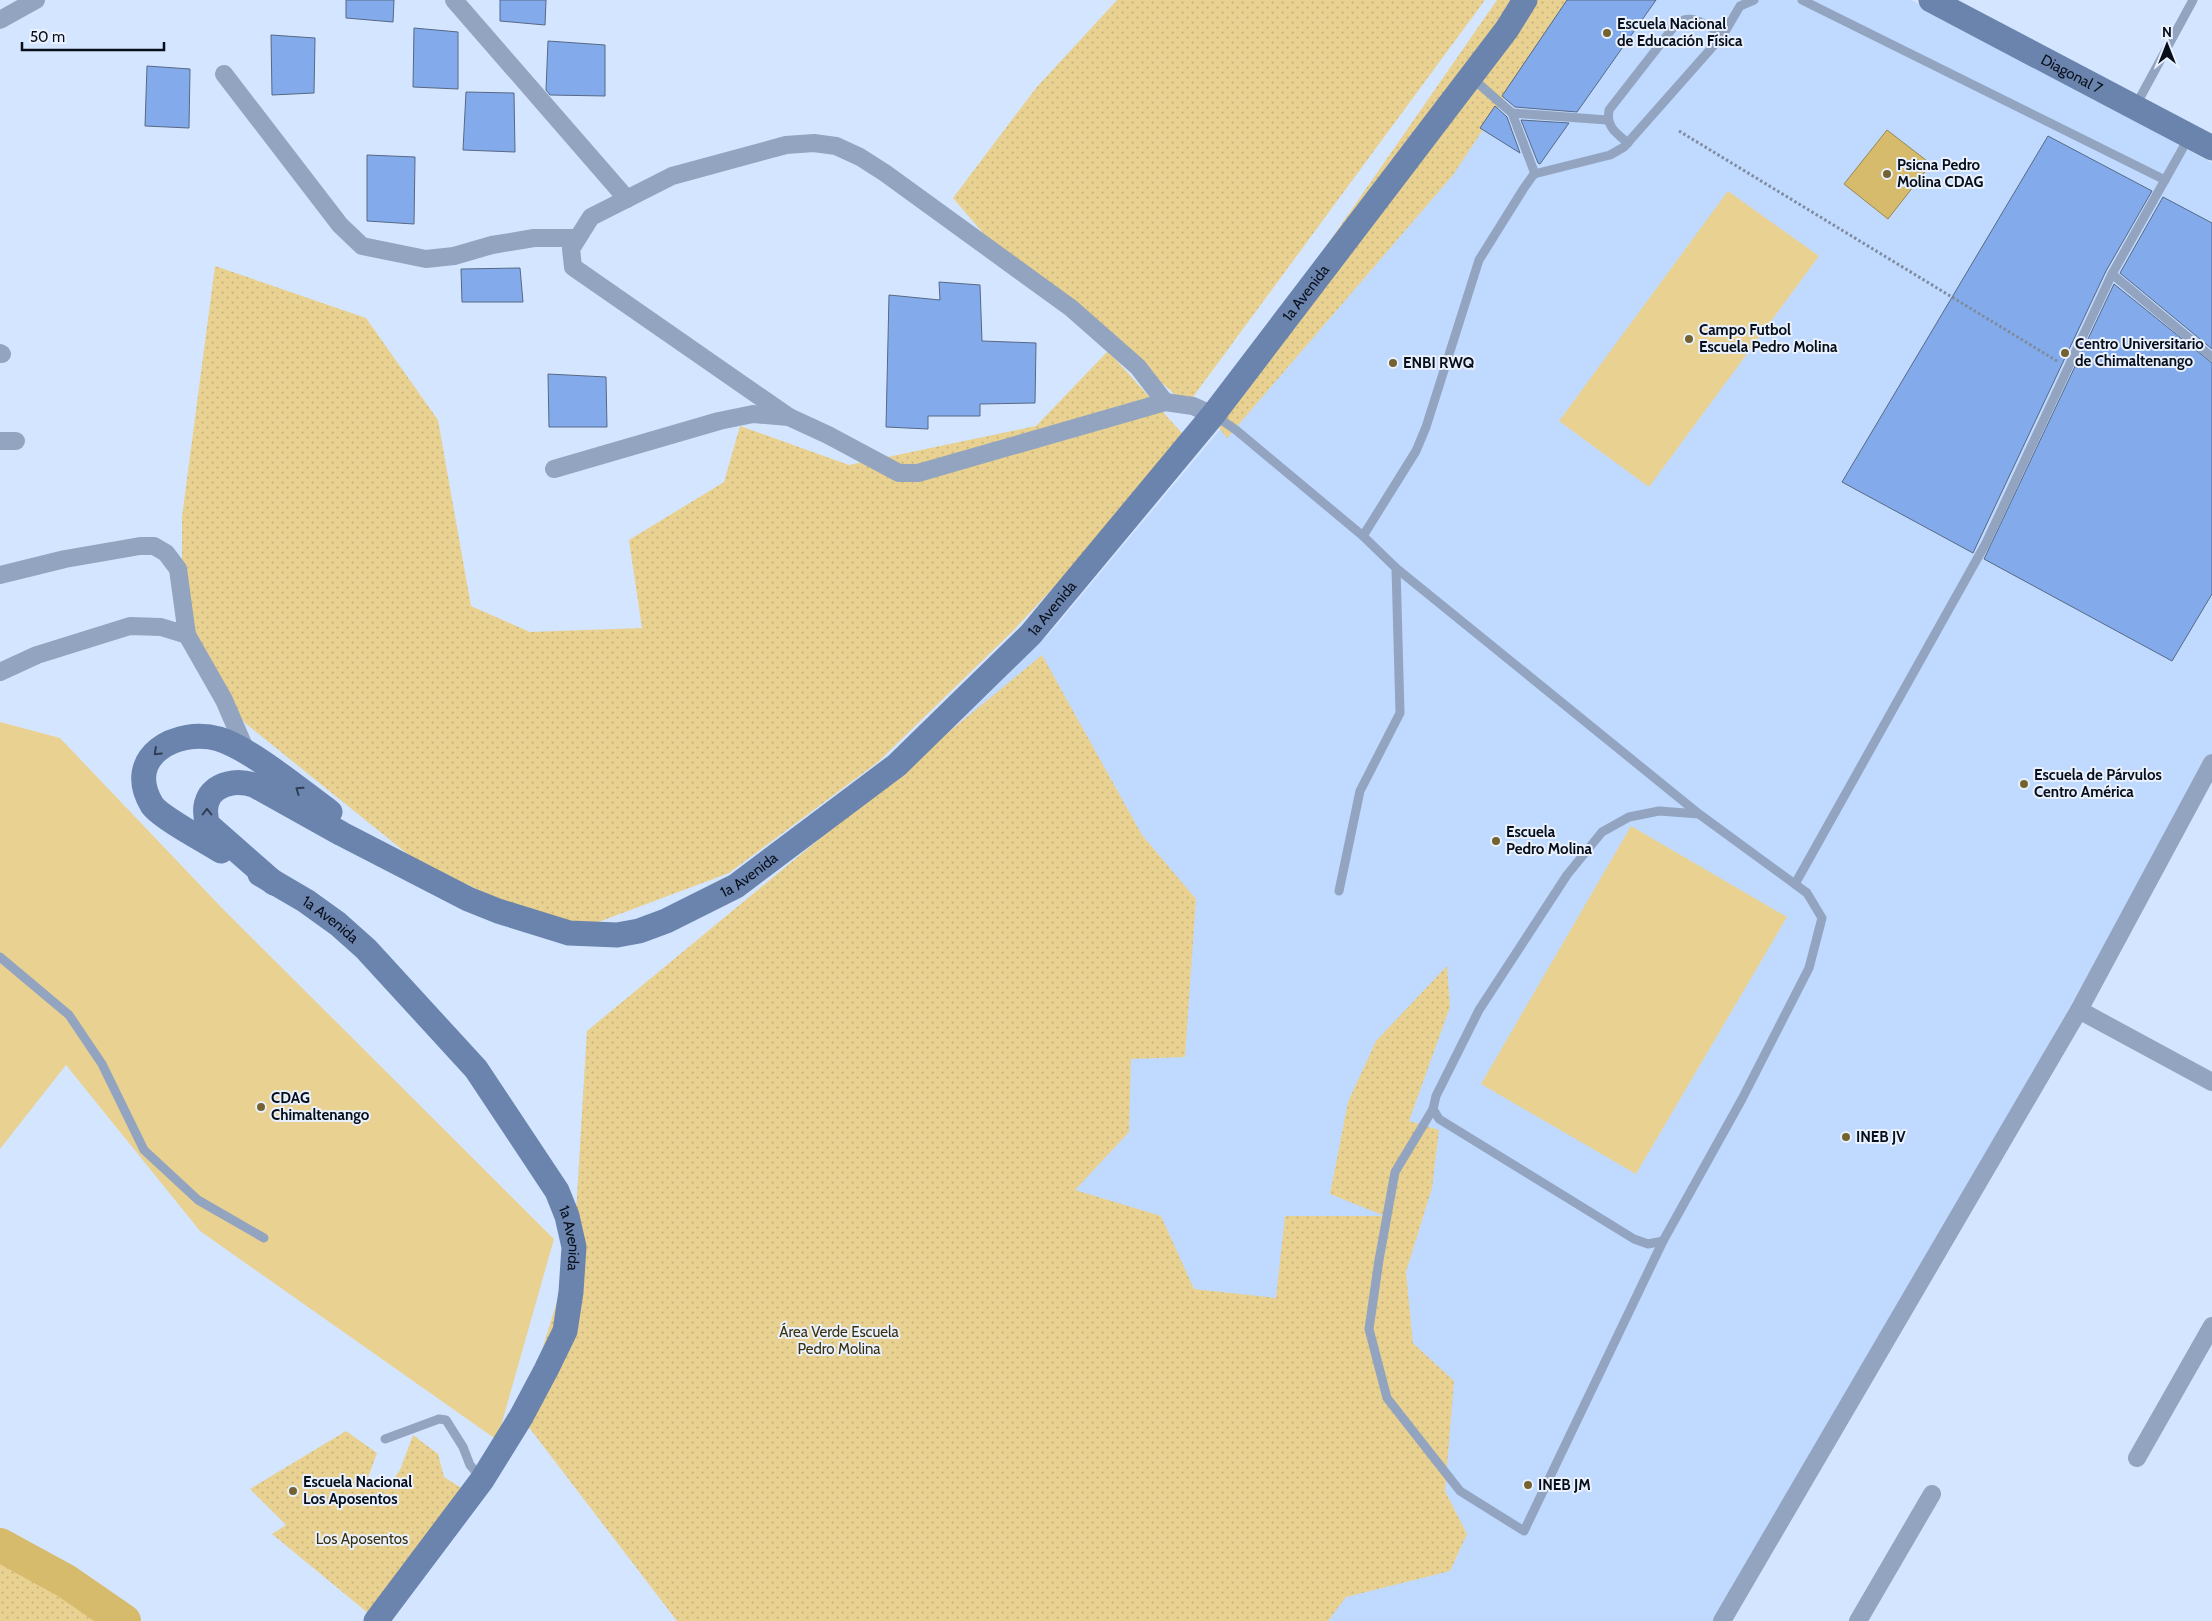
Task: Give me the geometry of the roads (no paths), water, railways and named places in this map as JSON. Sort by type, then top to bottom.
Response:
[{"type":"main road","name":"1a Avenida","points":[[274,883],[208,825],[205,815],[206,804],[212,794],[230,781],[241,781],[254,785],[468,899],[498,911],[569,933],[617,935],[639,930],[666,921],[736,886],[897,765],[1031,634],[1214,415],[1507,29],[1525,0]]},
{"type":"main road","points":[[1507,29],[1541,0]]},
{"type":"main road","name":"Diagonal 7","points":[[1931,0],[2212,148]]},
{"type":"main road","name":"1a Avenida","points":[[376,1621],[482,1480],[521,1417],[565,1331],[571,1292],[574,1247],[567,1216],[557,1191],[476,1069],[366,949],[314,906],[274,883],[153,806],[145,788],[144,768],[153,753],[170,741],[190,736],[218,739],[247,753],[411,869]]},
{"type":"street","points":[[0,20],[36,0]]},
{"type":"street","points":[[454,0],[627,199]]},
{"type":"street","points":[[224,74],[340,225],[362,246],[426,259],[454,256],[492,245],[534,238],[576,238]]},
{"type":"street","points":[[1166,402],[1138,368],[1071,308],[885,173],[860,157],[836,146],[814,143],[786,145],[672,176],[592,217],[576,238],[571,249],[573,267],[789,417],[828,435],[899,473],[918,473],[1166,402],[1193,406],[1214,415]]},
{"type":"street","points":[[554,469],[719,421],[753,414],[789,417]]},
{"type":"street","points":[[0,575],[65,559],[140,546],[154,546],[166,553],[178,569],[187,635],[224,700],[247,753]]},
{"type":"street","points":[[0,672],[37,655],[130,626],[161,627],[187,635]]},
{"type":"street","points":[[1722,1621],[2079,1010],[2212,763]]},
{"type":"street","points":[[2079,1010],[2212,1082]]},
{"type":"street","points":[[2136,1458],[2212,1326]]},
{"type":"street","points":[[1858,1621],[1932,1494]]},
{"type":"lane","points":[[1363,536],[1416,451],[1426,427],[1479,260],[1535,174],[1610,155],[1628,143],[1723,35],[1740,6],[1754,0]]},
{"type":"lane","points":[[1802,0],[2165,180]]},
{"type":"lane","points":[[2134,107],[2193,0]]},
{"type":"lane","points":[[1628,143],[1611,129],[1607,120],[1609,110],[1676,24],[1684,18],[1692,18],[1723,35]]},
{"type":"lane","points":[[1470,76],[1512,113],[1535,174]]},
{"type":"lane","points":[[1512,113],[1607,120]]},
{"type":"lane","points":[[1795,884],[1986,543],[2112,274],[2190,136]]},
{"type":"lane","points":[[2112,274],[2212,357]]},
{"type":"lane","points":[[1214,415],[1236,430],[1363,536],[1396,568],[1699,814],[1807,892],[1822,918],[1810,968],[1742,1099],[1663,1241],[1524,1531],[1460,1491],[1387,1398],[1369,1329],[1395,1172],[1434,1109],[1436,1096],[1479,1010],[1567,875],[1602,832],[1629,817],[1659,811],[1699,814]]},
{"type":"lane","points":[[1339,891],[1360,791],[1400,713],[1396,568]]},
{"type":"lane","points":[[0,957],[69,1015],[102,1064],[144,1150],[198,1200],[264,1238]]},
{"type":"lane","points":[[1434,1109],[1439,1119],[1634,1239],[1648,1244],[1663,1241]]},
{"type":"lane","points":[[385,1439],[439,1418],[446,1420],[463,1448],[470,1465],[482,1480]]},
{"type":"waterway","points":[[0,1545],[66,1581],[124,1621]]},
{"type":"place","name":"Escuela Nacional de Educación Física","points":[[1607,33]]},
{"type":"place","name":"Psicna Pedro Molina CDAG","points":[[1887,174]]},
{"type":"place","name":"Campo Futbol Escuela Pedro Molina","points":[[1689,339]]},
{"type":"place","name":"Centro Universitario de Chimaltenango","points":[[2065,353]]},
{"type":"place","name":"ENBI RWQ","points":[[1393,363]]},
{"type":"place","name":"Escuela de Párvulos Centro América","points":[[2024,784]]},
{"type":"place","name":"Escuela Pedro Molina","points":[[1496,841]]},
{"type":"place","name":"CDAG Chimaltenango","points":[[261,1107]]},
{"type":"place","name":"INEB JV","points":[[1846,1137]]},
{"type":"place","name":"INEB JM","points":[[1528,1485]]},
{"type":"place","name":"Escuela Nacional Los Aposentos","points":[[293,1491]]},
{"type":"park label","name":"Área Verde Escuela Pedro Molina","points":[[839,1340]]},
{"type":"park label","name":"Los Aposentos","points":[[362,1539]]}]
